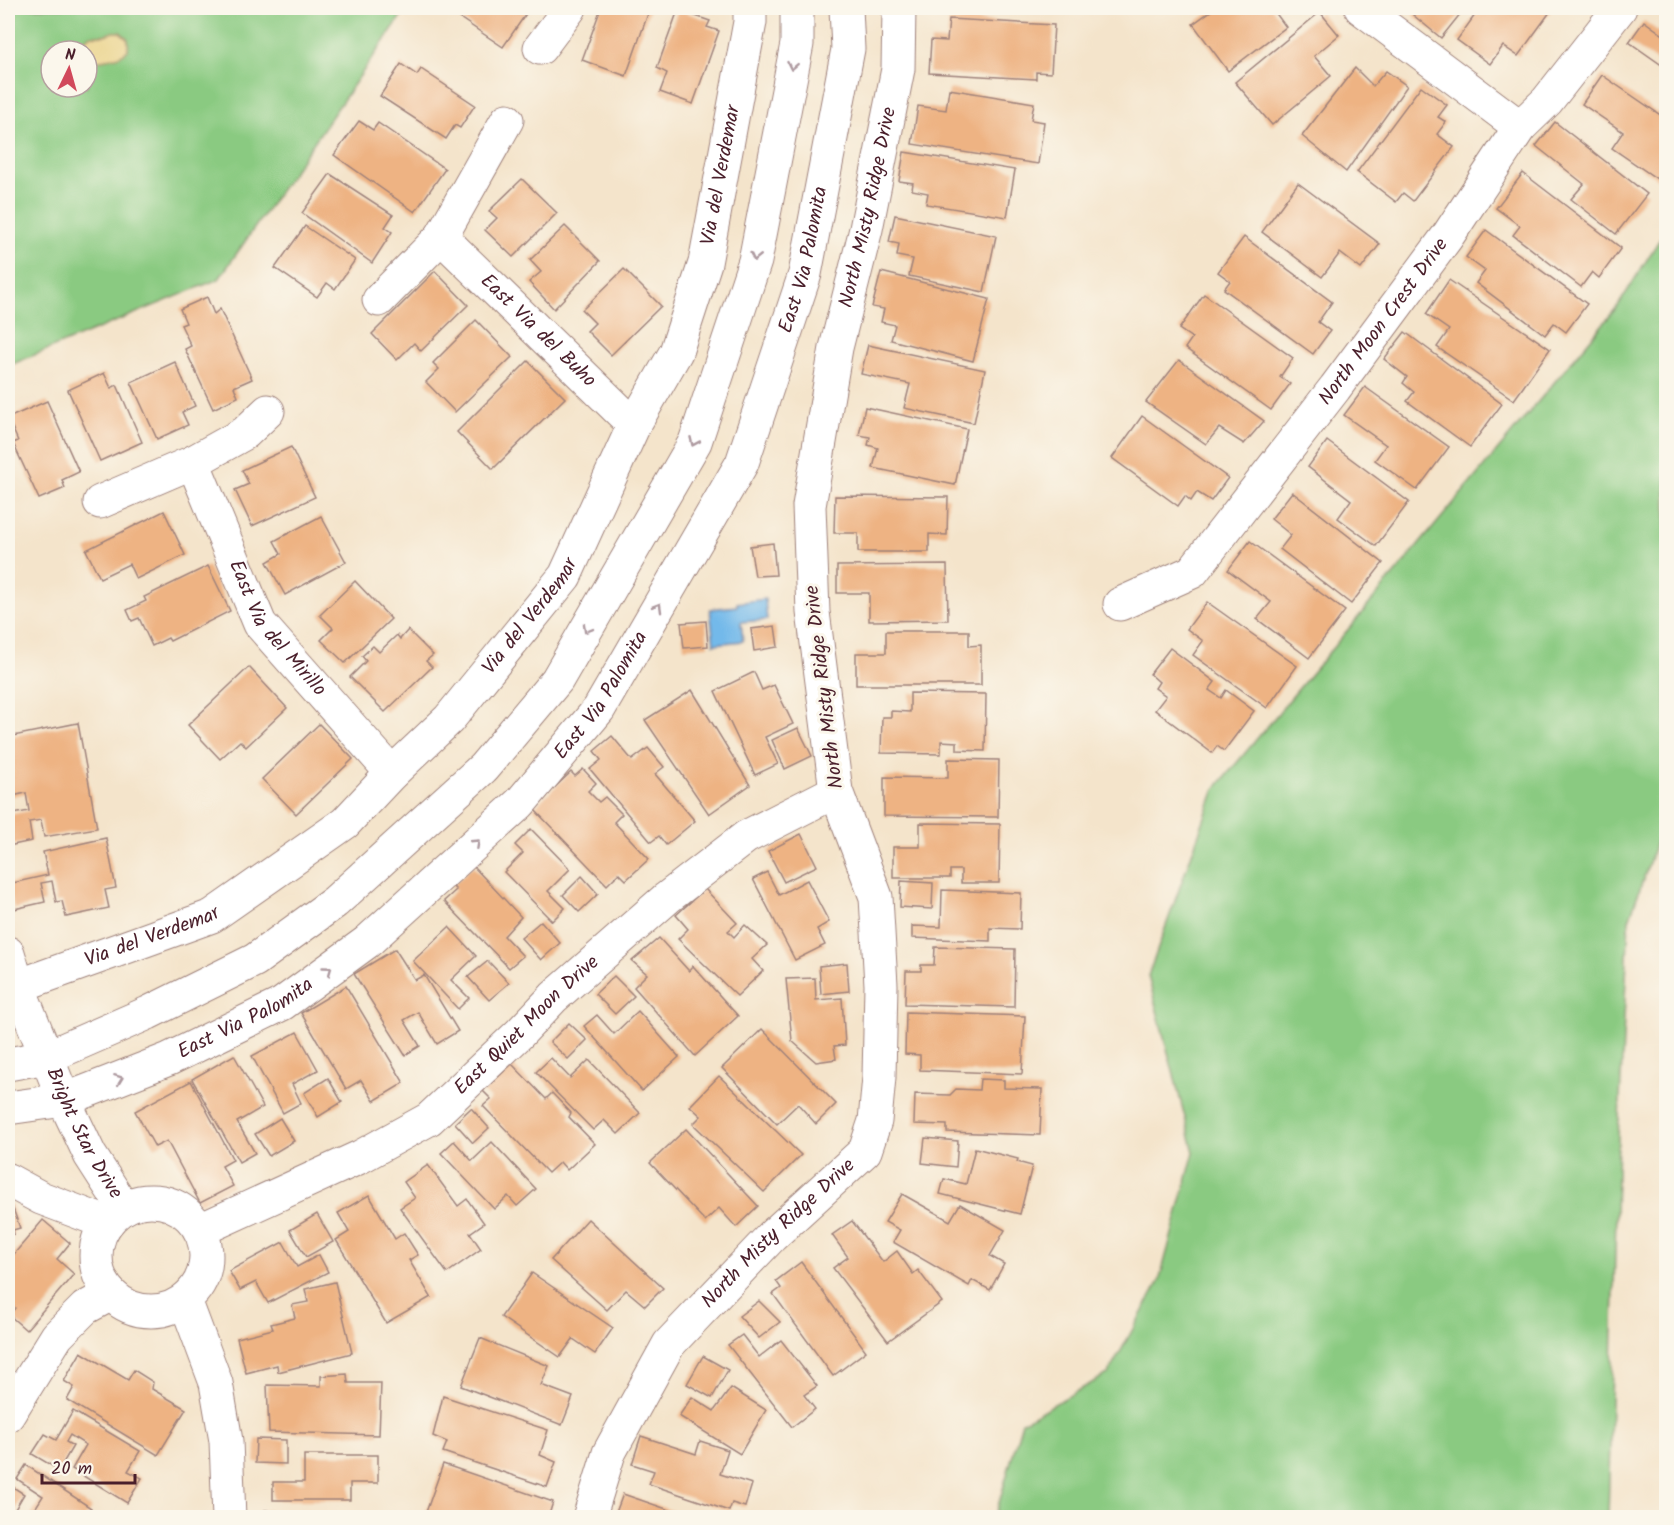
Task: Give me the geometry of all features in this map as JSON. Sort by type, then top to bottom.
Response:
[{"type":"street","points":[[540,48],[570,8]]},
{"type":"street","name":"Via del Verdemar","points":[[13,987],[212,916],[345,824],[392,773],[449,719],[565,576],[634,426],[676,352],[705,262],[750,22],[750,8]]},
{"type":"street","points":[[8,1064],[47,1057],[148,1013],[255,960],[335,902],[483,768],[557,680],[695,442],[755,261],[797,44],[797,8]]},
{"type":"street","name":"East Via Palomita","points":[[8,1108],[64,1100],[169,1059],[282,1004],[367,942],[520,803],[599,709],[742,463],[805,274],[848,49],[846,8]]},
{"type":"street","name":"North Misty Ridge Drive","points":[[589,1518],[609,1453],[669,1344],[772,1236],[865,1151],[875,1121],[879,1077],[881,984],[876,897],[836,791],[813,612],[810,506],[836,348],[866,230],[898,69],[900,8]]},
{"type":"street","points":[[1361,8],[1520,127]]},
{"type":"street","name":"North Moon Crest Drive","points":[[1120,604],[1192,572],[1335,388],[1419,275],[1520,127],[1547,101],[1620,8]]},
{"type":"street","points":[[379,300],[441,237],[507,120]]},
{"type":"street","name":"East Via del Buho","points":[[441,237],[634,426]]},
{"type":"street","points":[[100,502],[193,462],[244,433],[268,411]]},
{"type":"street","name":"East Via del Mirillo","points":[[193,462],[260,624],[392,773]]},
{"type":"street","name":"East Quiet Moon Drive","points":[[200,1230],[360,1157],[429,1119],[519,1034],[554,997],[667,898],[746,837],[836,791]]},
{"type":"street","name":"Bright Star Drive","points":[[8,953],[13,987],[47,1057],[115,1216]]},
{"type":"street","points":[[8,1180],[42,1198],[115,1216]]},
{"type":"street","name":"Bright Star Drive","points":[[111,1294],[100,1278],[96,1259],[98,1241],[115,1216],[140,1202],[158,1201],[175,1206],[189,1216],[200,1230]]},
{"type":"street","points":[[8,1415],[57,1336],[85,1308],[111,1294],[124,1304],[139,1310],[155,1311],[171,1308],[185,1300],[196,1289],[205,1268],[206,1244],[200,1230]]},
{"type":"street","points":[[185,1300],[216,1383],[226,1441],[229,1518]]},
{"type":"green space","points":[[8,8],[407,8],[219,279],[8,366]]},
{"type":"green space","points":[[1666,229],[1666,814],[1629,920],[1618,1139],[1608,1517],[995,1517],[1022,1422],[1108,1374],[1159,1282],[1194,1152],[1148,976],[1215,789],[1618,306]]},
{"type":"sand","points":[[120,32],[128,39],[128,50],[118,56],[99,61],[99,39],[86,39],[91,35]]},
{"type":"water","points":[[765,599],[767,620],[741,622],[743,641],[714,644],[710,609],[737,606],[737,603]]},
{"type":"building","points":[[445,8],[530,8],[503,47]]},
{"type":"building","points":[[601,8],[650,8],[626,76],[582,60]]},
{"type":"building","points":[[1215,8],[1272,8],[1286,27],[1228,71],[1193,24]]},
{"type":"building","points":[[1420,8],[1465,8],[1441,38],[1413,15]]},
{"type":"building","points":[[1480,8],[1553,8],[1518,56],[1503,46],[1490,64],[1457,40]]},
{"type":"building","points":[[678,10],[710,21],[707,27],[719,31],[693,104],[660,92],[667,73],[657,68]]},
{"type":"building","points":[[1320,12],[1339,35],[1314,56],[1331,76],[1272,125],[1235,82]]},
{"type":"building","points":[[949,19],[1054,25],[1051,73],[1036,72],[1036,79],[929,73],[931,40],[947,41]]},
{"type":"building","points":[[1644,21],[1666,37],[1666,68],[1629,42]]},
{"type":"building","points":[[401,64],[417,75],[421,69],[475,105],[460,128],[455,125],[446,139],[380,96]]},
{"type":"building","points":[[1355,68],[1373,86],[1386,71],[1407,86],[1346,172],[1302,136]]},
{"type":"building","points":[[1602,75],[1666,119],[1666,185],[1612,148],[1623,132],[1582,104]]},
{"type":"building","points":[[1421,86],[1447,105],[1438,117],[1446,122],[1437,134],[1454,147],[1413,201],[1403,193],[1396,202],[1357,172]]},
{"type":"building","points":[[949,89],[1034,103],[1031,120],[1044,122],[1038,164],[912,144],[918,106],[946,110]]},
{"type":"building","points":[[359,121],[373,130],[378,123],[445,169],[415,212],[334,155]]},
{"type":"building","points":[[1555,122],[1647,194],[1616,234],[1571,199],[1584,184],[1536,146]]},
{"type":"building","points":[[904,152],[1015,170],[1007,217],[926,204],[928,193],[912,190],[913,183],[899,181]]},
{"type":"building","points":[[1523,173],[1621,248],[1599,278],[1592,272],[1581,287],[1513,235],[1520,226],[1496,208]]},
{"type":"building","points":[[330,174],[393,215],[385,227],[392,232],[372,263],[302,213]]},
{"type":"building","points":[[522,179],[557,213],[513,257],[485,230],[497,218],[489,211]]},
{"type":"building","points":[[1298,183],[1380,244],[1361,269],[1340,253],[1322,277],[1262,232]]},
{"type":"building","points":[[895,215],[996,236],[984,292],[909,276],[913,259],[897,256],[899,244],[889,242]]},
{"type":"building","points":[[305,226],[355,260],[335,289],[327,283],[317,297],[275,268]]},
{"type":"building","points":[[565,226],[600,261],[554,309],[529,282],[541,272],[530,260]]},
{"type":"building","points":[[1486,230],[1587,304],[1566,332],[1554,323],[1545,335],[1476,283],[1485,271],[1466,257]]},
{"type":"building","points":[[1244,237],[1332,302],[1318,322],[1330,331],[1313,354],[1224,289],[1230,281],[1218,272]]},
{"type":"building","points":[[624,269],[661,306],[611,355],[587,331],[595,323],[582,310]]},
{"type":"building","points":[[435,271],[468,305],[421,351],[414,343],[397,360],[372,334]]},
{"type":"building","points":[[881,272],[989,299],[973,361],[891,340],[895,325],[881,322],[884,309],[872,307]]},
{"type":"building","points":[[1449,280],[1550,349],[1514,400],[1437,347],[1449,330],[1426,314]]},
{"type":"building","points":[[1204,294],[1293,358],[1280,377],[1290,384],[1271,410],[1185,348],[1192,338],[1179,329]]},
{"type":"building","points":[[207,297],[214,314],[220,309],[252,379],[234,387],[238,397],[213,409],[185,349],[191,346],[181,325],[186,323],[180,309]]},
{"type":"building","points":[[476,320],[512,357],[455,412],[426,382],[439,369],[433,363]]},
{"type":"building","points":[[1405,332],[1502,404],[1470,447],[1407,401],[1414,392],[1403,383],[1407,377],[1384,359]]},
{"type":"building","points":[[868,345],[985,370],[974,423],[904,408],[910,384],[861,374]]},
{"type":"building","points":[[1179,360],[1264,421],[1244,444],[1219,428],[1206,444],[1146,402]]},
{"type":"building","points":[[528,361],[565,398],[493,469],[457,432]]},
{"type":"building","points":[[175,362],[195,406],[182,412],[188,425],[157,439],[131,382]]},
{"type":"building","points":[[104,373],[111,388],[117,385],[142,442],[100,461],[68,390]]},
{"type":"building","points":[[1365,387],[1449,447],[1417,490],[1375,460],[1386,445],[1344,415]]},
{"type":"building","points":[[47,401],[79,472],[62,480],[65,488],[39,499],[13,443],[18,441],[8,418]]},
{"type":"building","points":[[865,407],[967,429],[955,485],[873,468],[878,448],[868,445],[870,437],[859,435]]},
{"type":"building","points":[[1142,416],[1228,478],[1211,501],[1197,492],[1191,501],[1185,496],[1178,506],[1112,458]]},
{"type":"building","points":[[1327,441],[1409,502],[1376,546],[1338,518],[1351,500],[1308,467]]},
{"type":"building","points":[[291,447],[315,497],[252,526],[235,490],[249,484],[242,470]]},
{"type":"building","points":[[1292,492],[1383,563],[1351,604],[1280,549],[1291,535],[1271,519]]},
{"type":"building","points":[[835,496],[948,497],[947,535],[929,534],[929,552],[858,552],[858,533],[834,533]]},
{"type":"building","points":[[164,511],[185,555],[136,579],[129,564],[100,578],[86,550]]},
{"type":"building","points":[[321,516],[346,562],[285,595],[267,562],[281,554],[274,541]]},
{"type":"building","points":[[1250,541],[1345,611],[1309,658],[1257,619],[1271,602],[1228,570]]},
{"type":"building","points":[[773,543],[776,575],[755,576],[750,546]]},
{"type":"building","points":[[947,565],[948,620],[869,621],[869,593],[837,593],[837,566]]},
{"type":"building","points":[[208,566],[230,611],[170,641],[168,638],[152,646],[139,618],[132,621],[127,610],[146,601],[144,597]]},
{"type":"building","points":[[355,581],[391,619],[345,663],[321,640],[333,628],[320,615]]},
{"type":"building","points":[[1207,602],[1297,666],[1267,708],[1193,655],[1203,641],[1187,629]]},
{"type":"building","points":[[706,621],[708,646],[684,648],[681,623]]},
{"type":"building","points":[[775,626],[778,647],[754,651],[751,629]]},
{"type":"building","points":[[408,630],[433,655],[426,661],[432,667],[385,712],[350,677],[366,661],[362,656],[373,646],[379,652],[397,635],[400,639]]},
{"type":"building","points":[[886,631],[969,631],[969,646],[981,645],[981,685],[856,685],[856,653],[886,653]]},
{"type":"building","points":[[1170,648],[1215,682],[1209,690],[1221,698],[1226,690],[1254,711],[1224,751],[1217,746],[1212,753],[1155,710],[1166,696],[1155,688],[1159,682],[1150,674]]},
{"type":"building","points":[[249,667],[287,708],[246,747],[240,741],[220,759],[188,725]]},
{"type":"building","points":[[754,672],[762,690],[774,685],[793,724],[765,737],[778,764],[755,775],[715,691]]},
{"type":"building","points":[[692,690],[750,785],[709,814],[645,720]]},
{"type":"building","points":[[910,693],[986,694],[985,751],[957,750],[957,742],[941,741],[941,754],[881,753],[882,717],[891,717],[891,711],[910,712]]},
{"type":"building","points":[[78,723],[97,828],[44,837],[41,820],[29,822],[32,841],[8,846],[8,815],[29,811],[26,793],[8,797],[8,737]]},
{"type":"building","points":[[319,724],[353,759],[296,814],[262,779]]},
{"type":"building","points":[[798,728],[812,756],[785,769],[772,740]]},
{"type":"building","points":[[612,736],[632,760],[648,748],[664,767],[655,774],[695,821],[666,845],[659,836],[651,842],[590,769],[601,760],[594,751]]},
{"type":"building","points":[[948,759],[999,760],[998,817],[884,816],[884,777],[948,778]]},
{"type":"building","points":[[583,769],[596,783],[588,791],[599,802],[605,797],[622,814],[614,822],[649,859],[626,880],[619,873],[607,885],[533,808],[571,772],[575,776]]},
{"type":"building","points":[[920,823],[1000,824],[999,883],[961,883],[961,870],[950,870],[950,878],[893,878],[893,847],[920,847]]},
{"type":"building","points":[[531,829],[570,869],[548,891],[565,908],[552,921],[504,872],[523,853],[515,845]]},
{"type":"building","points":[[801,834],[817,866],[784,882],[768,851]]},
{"type":"building","points":[[106,838],[116,888],[105,890],[109,908],[66,917],[62,901],[56,902],[52,881],[41,883],[45,902],[14,909],[8,884],[48,875],[43,852]]},
{"type":"building","points":[[473,866],[521,917],[504,936],[523,956],[509,968],[444,901],[456,890],[452,886]]},
{"type":"building","points":[[767,872],[779,895],[807,880],[829,922],[817,929],[825,945],[795,960],[753,879]]},
{"type":"building","points":[[582,876],[598,894],[579,912],[563,895]]},
{"type":"building","points":[[901,881],[933,883],[932,909],[900,907]]},
{"type":"building","points":[[705,889],[737,923],[728,931],[734,937],[745,925],[767,945],[752,959],[763,971],[737,996],[678,939],[688,929],[676,915]]},
{"type":"building","points":[[942,890],[1021,893],[1020,929],[990,928],[990,941],[912,938],[912,926],[941,927]]},
{"type":"building","points":[[541,921],[560,943],[541,960],[521,938]]},
{"type":"building","points":[[449,927],[476,956],[451,980],[469,998],[458,1009],[413,961]]},
{"type":"building","points":[[659,938],[689,971],[693,966],[738,1016],[695,1056],[634,987],[647,974],[632,961]]},
{"type":"building","points":[[935,947],[1015,949],[1014,1007],[905,1004],[906,971],[921,971],[921,965],[934,965]]},
{"type":"building","points":[[395,949],[415,980],[424,975],[458,1031],[437,1044],[418,1012],[404,1020],[420,1046],[405,1055],[354,974]]},
{"type":"building","points":[[488,961],[509,983],[489,1000],[468,977]]},
{"type":"building","points":[[847,963],[849,991],[821,994],[819,966]]},
{"type":"building","points":[[614,976],[634,996],[615,1014],[595,994]]},
{"type":"building","points":[[815,978],[816,1000],[842,998],[845,1045],[834,1046],[836,1059],[816,1062],[792,1041],[786,979]]},
{"type":"building","points":[[346,986],[404,1083],[374,1101],[361,1080],[346,1089],[301,1013]]},
{"type":"building","points":[[638,1011],[679,1057],[642,1091],[584,1026],[597,1015],[614,1034]]},
{"type":"building","points":[[906,1012],[1025,1016],[1022,1074],[920,1070],[920,1055],[905,1054]]},
{"type":"building","points":[[569,1023],[587,1040],[568,1059],[550,1042]]},
{"type":"building","points":[[762,1029],[836,1104],[816,1124],[798,1104],[777,1124],[722,1068]]},
{"type":"building","points":[[297,1032],[318,1070],[292,1084],[301,1103],[283,1113],[252,1056]]},
{"type":"building","points":[[234,1055],[263,1107],[237,1122],[255,1153],[239,1162],[192,1079]]},
{"type":"building","points":[[551,1058],[570,1078],[589,1060],[640,1113],[618,1134],[604,1120],[593,1130],[536,1072]]},
{"type":"building","points":[[512,1064],[546,1099],[552,1093],[571,1113],[569,1117],[595,1144],[567,1170],[560,1162],[548,1173],[483,1106],[491,1099],[483,1091]]},
{"type":"building","points":[[719,1076],[801,1155],[764,1192],[693,1124],[701,1116],[690,1106]]},
{"type":"building","points":[[328,1078],[342,1102],[318,1117],[304,1093]]},
{"type":"building","points":[[980,1079],[1004,1080],[1004,1088],[1042,1089],[1040,1135],[947,1132],[947,1125],[914,1124],[915,1094],[950,1095],[956,1089],[979,1090]]},
{"type":"building","points":[[191,1081],[233,1160],[222,1166],[233,1186],[200,1203],[167,1141],[155,1147],[135,1111]]},
{"type":"building","points":[[471,1108],[489,1128],[473,1143],[455,1123]]},
{"type":"building","points":[[280,1118],[294,1141],[269,1156],[255,1134]]},
{"type":"building","points":[[686,1129],[758,1206],[736,1227],[719,1208],[705,1221],[650,1163]]},
{"type":"building","points":[[925,1138],[958,1141],[956,1167],[922,1163]]},
{"type":"building","points":[[454,1141],[472,1161],[492,1142],[536,1189],[517,1206],[508,1196],[494,1209],[441,1153]]},
{"type":"building","points":[[975,1148],[1018,1159],[1017,1162],[1032,1166],[1020,1214],[940,1194],[944,1179],[966,1184]]},
{"type":"building","points":[[428,1165],[458,1206],[467,1199],[484,1223],[470,1233],[481,1249],[447,1273],[400,1208],[415,1198],[404,1182]]},
{"type":"building","points":[[902,1194],[950,1221],[960,1204],[1005,1230],[990,1256],[1004,1264],[990,1290],[972,1280],[969,1286],[893,1242],[900,1230],[885,1222]]},
{"type":"building","points":[[369,1195],[395,1239],[404,1233],[418,1255],[409,1260],[431,1297],[386,1323],[336,1240],[349,1232],[338,1213]]},
{"type":"building","points":[[11,1203],[20,1228],[13,1230],[14,1234],[8,1236],[8,1204]]},
{"type":"building","points":[[317,1214],[333,1242],[306,1257],[290,1230]]},
{"type":"building","points":[[588,1219],[663,1288],[645,1306],[626,1290],[607,1310],[551,1260]]},
{"type":"building","points":[[43,1220],[70,1243],[57,1259],[74,1274],[26,1330],[9,1315],[15,1308],[8,1301],[8,1261]]},
{"type":"building","points":[[852,1221],[883,1262],[897,1251],[913,1274],[918,1270],[942,1302],[888,1341],[833,1268],[848,1257],[832,1235]]},
{"type":"building","points":[[283,1242],[297,1267],[319,1255],[328,1272],[268,1303],[256,1282],[240,1290],[229,1271]]},
{"type":"building","points":[[801,1262],[866,1351],[833,1376],[773,1294],[781,1288],[776,1281]]},
{"type":"building","points":[[532,1273],[613,1328],[595,1354],[573,1339],[560,1357],[501,1317]]},
{"type":"building","points":[[335,1282],[352,1353],[278,1372],[277,1365],[246,1373],[237,1338],[273,1329],[271,1324],[295,1318],[292,1305],[308,1302],[305,1289]]},
{"type":"building","points":[[759,1301],[780,1322],[759,1338],[739,1316]]},
{"type":"building","points":[[742,1335],[759,1357],[781,1340],[817,1386],[804,1395],[815,1409],[792,1427],[728,1345]]},
{"type":"building","points":[[480,1338],[549,1366],[541,1385],[573,1397],[562,1425],[461,1386]]},
{"type":"building","points":[[81,1352],[128,1380],[134,1370],[153,1382],[152,1389],[186,1409],[158,1455],[67,1400],[74,1387],[64,1381]]},
{"type":"building","points":[[703,1356],[728,1370],[712,1398],[687,1384]]},
{"type":"building","points":[[347,1374],[348,1383],[381,1383],[379,1435],[269,1432],[267,1385],[321,1386],[321,1376]]},
{"type":"building","points":[[731,1388],[766,1410],[740,1454],[679,1416],[692,1397],[714,1411]]},
{"type":"building","points":[[443,1396],[548,1430],[540,1455],[556,1462],[547,1487],[443,1452],[447,1442],[433,1436]]},
{"type":"building","points":[[73,1411],[140,1451],[128,1471],[142,1478],[127,1503],[72,1469],[86,1445],[70,1435],[66,1442],[73,1446],[59,1470],[32,1454],[45,1434],[56,1440]]},
{"type":"building","points":[[641,1436],[696,1454],[700,1441],[728,1450],[720,1474],[752,1484],[745,1507],[732,1503],[729,1511],[649,1484],[654,1471],[632,1464]]},
{"type":"building","points":[[256,1439],[286,1440],[286,1464],[255,1463]]},
{"type":"building","points":[[304,1455],[378,1455],[378,1483],[350,1483],[350,1500],[273,1500],[273,1482],[304,1482]]},
{"type":"building","points":[[443,1464],[553,1502],[548,1518],[424,1518]]},
{"type":"building","points":[[26,1465],[91,1508],[85,1518],[29,1518],[43,1496],[17,1479]]},
{"type":"building","points":[[8,1484],[24,1494],[10,1518],[8,1518]]},
{"type":"building","points":[[623,1494],[690,1517],[690,1518],[614,1518]]},
{"type":"building","points":[[265,1510],[304,1516],[304,1518],[264,1518]]},
{"type":"waterway","points":[[1666,1120],[1664,1131],[1666,1142]]}]
